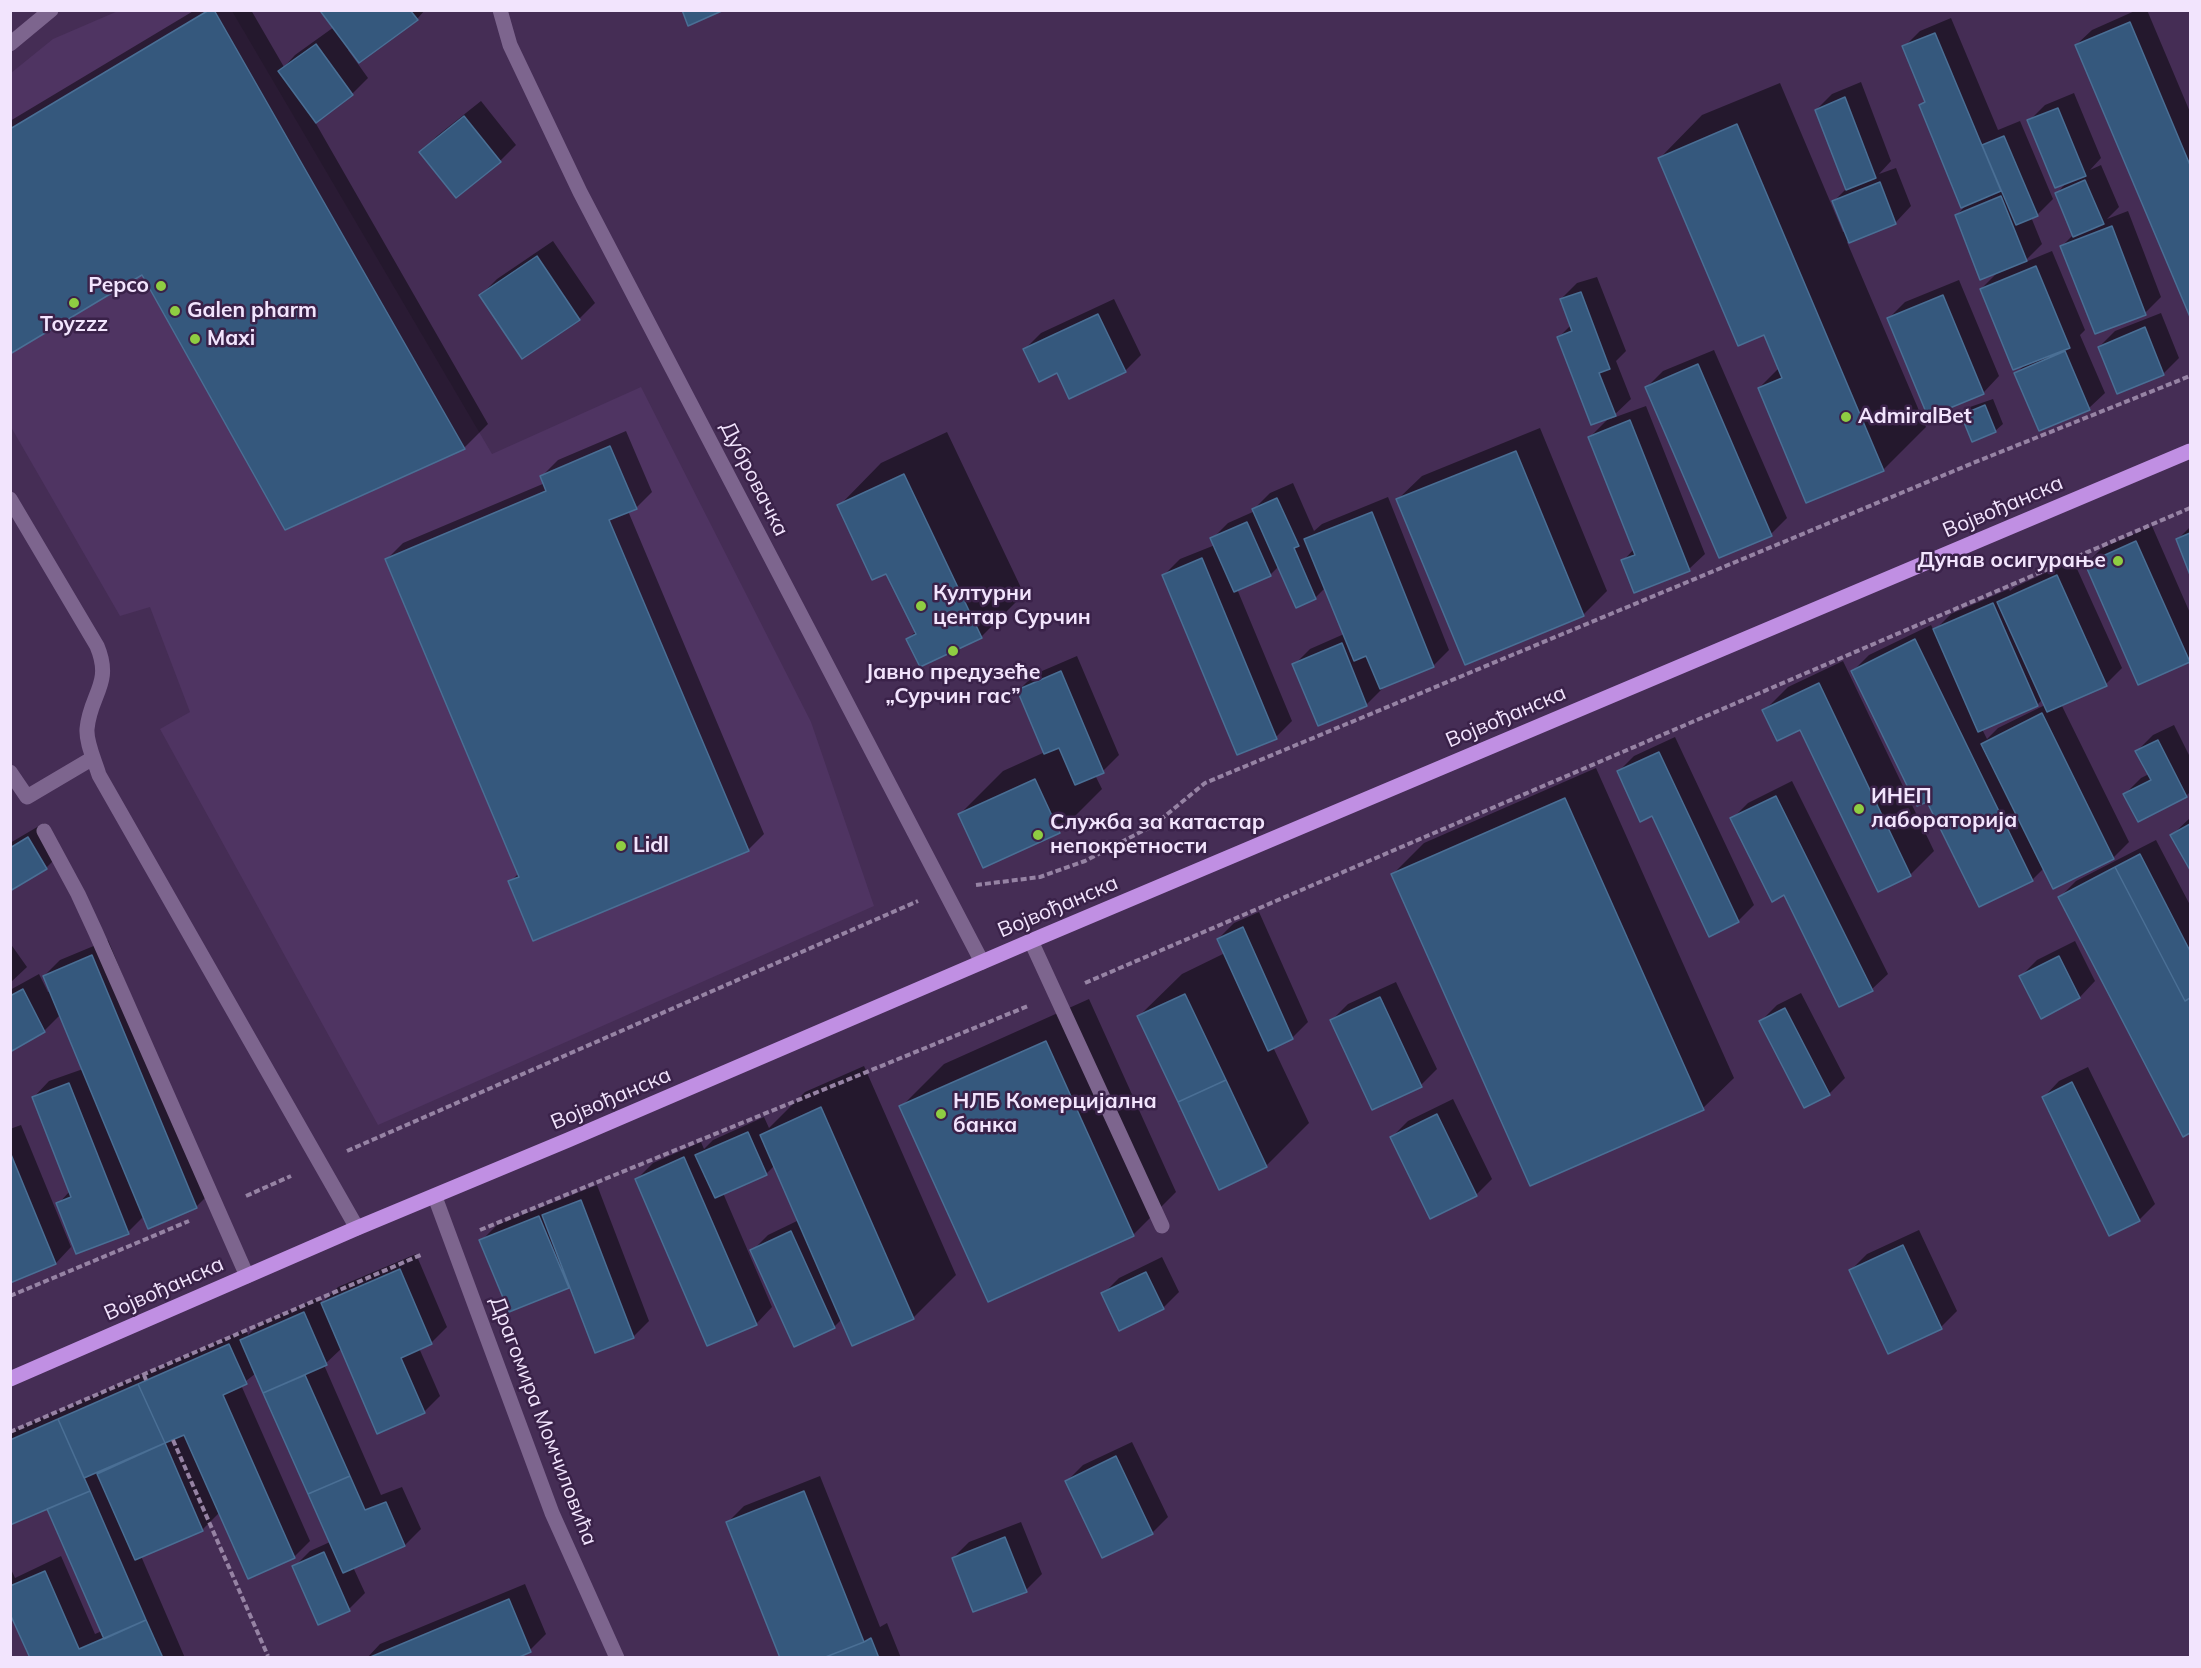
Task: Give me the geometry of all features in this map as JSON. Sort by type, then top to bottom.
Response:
[{"type":"main road","name":"Војвођанска","points":[[10,1379],[357,1228],[435,1197],[1031,941],[2190,451]]},
{"type":"street","points":[[10,44],[51,10]]},
{"type":"street","name":"Дубровачка","points":[[500,10],[510,45],[580,192],[982,962]]},
{"type":"street","points":[[10,499],[104,661],[104,676],[97,691],[87,730],[99,775],[357,1228]]},
{"type":"street","points":[[10,772],[27,797],[93,758]]},
{"type":"street","points":[[44,831],[96,933],[247,1276]]},
{"type":"street","points":[[1031,941],[1162,1226]]},
{"type":"street","name":"Драгомира Момчиловића","points":[[435,1197],[552,1513],[617,1658]]},
{"type":"path","points":[[10,1296],[218,1209],[943,890],[1040,877],[1085,861],[1154,825],[1205,783],[1962,468],[2190,376]]},
{"type":"path","points":[[10,1432],[453,1241],[1057,995],[2190,508]]},
{"type":"path","points":[[144,1375],[146,1380]]},
{"type":"path","points":[[173,1440],[267,1656]]},
{"type":"shaded area","points":[[118,11],[232,11],[492,454],[641,387],[811,722],[874,906],[378,1125],[160,729],[190,712],[150,607],[120,616],[11,427],[11,73],[53,39]]},
{"type":"building","points":[[209,10],[214,10],[465,449],[285,530],[142,275],[10,354],[10,129]]},
{"type":"building","points":[[323,10],[410,10],[418,20],[359,63],[321,12]]},
{"type":"building","points":[[682,10],[724,10],[688,26]]},
{"type":"building","points":[[2130,22],[2190,165],[2190,317],[2075,45]]},
{"type":"building","points":[[1935,33],[2001,191],[1961,208],[1919,105],[1925,102],[1902,46]]},
{"type":"building","points":[[316,44],[353,95],[316,123],[278,71]]},
{"type":"building","points":[[1845,97],[1876,178],[1846,190],[1815,110]]},
{"type":"building","points":[[2058,108],[2086,176],[2055,188],[2027,120]]},
{"type":"building","points":[[464,116],[501,162],[456,198],[419,152]]},
{"type":"building","points":[[1737,124],[1884,471],[1806,503],[1758,388],[1782,378],[1764,335],[1738,346],[1658,158]]},
{"type":"building","points":[[2004,136],[2038,216],[2016,225],[1982,145]]},
{"type":"building","points":[[2085,180],[2104,224],[2073,237],[2055,193]]},
{"type":"building","points":[[1880,182],[1896,224],[1849,243],[1832,201]]},
{"type":"building","points":[[2001,196],[2027,261],[1980,280],[1955,215]]},
{"type":"building","points":[[2112,226],[2146,315],[2095,334],[2060,246]]},
{"type":"building","points":[[537,256],[580,320],[522,359],[479,295]]},
{"type":"building","points":[[2036,266],[2070,348],[2013,370],[1980,289]]},
{"type":"building","points":[[1581,292],[1610,369],[1599,373],[1616,416],[1591,425],[1557,337],[1572,331],[1560,299]]},
{"type":"building","points":[[1943,295],[1984,394],[1928,417],[1887,318]]},
{"type":"building","points":[[1098,314],[1126,372],[1069,399],[1057,373],[1039,382],[1023,349]]},
{"type":"building","points":[[2145,327],[2164,375],[2117,394],[2098,347]]},
{"type":"building","points":[[2065,351],[2090,410],[2039,431],[2014,373]]},
{"type":"building","points":[[1698,364],[1772,536],[1719,558],[1645,387]]},
{"type":"building","points":[[1985,405],[1996,432],[1972,442],[1961,415]]},
{"type":"building","points":[[1630,420],[1690,571],[1634,593],[1621,560],[1635,555],[1588,437]]},
{"type":"building","points":[[610,446],[637,509],[609,520],[749,851],[533,941],[508,881],[519,877],[385,559],[546,491],[540,476]]},
{"type":"building","points":[[1516,451],[1584,616],[1465,665],[1396,499]]},
{"type":"building","points":[[904,474],[982,638],[920,667],[906,639],[916,634],[886,574],[872,580],[837,505]]},
{"type":"building","points":[[1277,498],[1299,546],[1294,548],[1316,599],[1296,608],[1252,509]]},
{"type":"building","points":[[1372,512],[1434,667],[1380,689],[1366,656],[1354,661],[1304,539]]},
{"type":"building","points":[[1247,522],[1271,576],[1234,592],[1210,538]]},
{"type":"building","points":[[2190,533],[2190,575],[2176,539]]},
{"type":"building","points":[[2136,541],[2190,662],[2138,685],[2085,564]]},
{"type":"building","points":[[1202,558],[1277,739],[1237,755],[1162,575]]},
{"type":"building","points":[[2057,575],[2107,686],[2047,712],[1997,602]]},
{"type":"building","points":[[1993,603],[2038,706],[1978,732],[1933,629]]},
{"type":"building","points":[[1915,639],[2033,881],[1979,907],[1927,802],[1917,806],[1851,671]]},
{"type":"building","points":[[1342,643],[1367,706],[1318,726],[1292,664]]},
{"type":"building","points":[[1061,671],[1104,773],[1075,785],[1059,748],[1044,754],[1017,690]]},
{"type":"building","name":"ИНЕП лабораторија","points":[[1819,683],[1911,876],[1878,892],[1800,730],[1777,741],[1762,710]]},
{"type":"building","points":[[2042,713],[2114,859],[2053,889],[1981,744]]},
{"type":"building","points":[[2158,740],[2187,797],[2138,822],[2123,794],[2151,780],[2135,751]]},
{"type":"building","points":[[1659,752],[1739,922],[1709,937],[1652,816],[1640,822],[1617,771]]},
{"type":"building","points":[[1035,779],[1060,833],[983,868],[958,814]]},
{"type":"building","points":[[1776,796],[1873,991],[1839,1007],[1784,895],[1772,902],[1730,818]]},
{"type":"building","points":[[1565,798],[1704,1110],[1530,1186],[1391,874]]},
{"type":"building","points":[[2190,824],[2190,870],[2170,835]]},
{"type":"building","points":[[28,837],[47,869],[10,891],[10,848]]},
{"type":"building","points":[[2140,854],[2190,951],[2190,998],[2185,1001],[2115,867]]},
{"type":"building","points":[[2115,867],[2185,1001],[2190,998],[2190,1133],[2183,1137],[2058,897]]},
{"type":"building","points":[[1243,927],[1293,1039],[1268,1051],[1217,939]]},
{"type":"building","points":[[92,955],[197,1208],[148,1229],[43,976]]},
{"type":"building","points":[[2059,956],[2080,998],[2041,1019],[2019,976]]},
{"type":"building","points":[[23,989],[45,1032],[10,1052],[10,996]]},
{"type":"building","points":[[1185,994],[1226,1080],[1178,1102],[1137,1016]]},
{"type":"building","points":[[1380,997],[1422,1087],[1372,1110],[1330,1020]]},
{"type":"building","points":[[1785,1008],[1830,1095],[1804,1108],[1759,1021]]},
{"type":"building","points":[[1046,1041],[1134,1236],[988,1302],[899,1106]]},
{"type":"building","points":[[1226,1080],[1267,1167],[1219,1190],[1178,1102]]},
{"type":"building","points":[[2072,1082],[2140,1221],[2109,1236],[2042,1097]]},
{"type":"building","points":[[69,1083],[129,1234],[76,1254],[56,1203],[71,1197],[32,1097]]},
{"type":"building","points":[[821,1107],[914,1319],[852,1346],[760,1135]]},
{"type":"building","points":[[1437,1114],[1477,1196],[1430,1219],[1390,1137]]},
{"type":"building","points":[[748,1132],[767,1175],[715,1198],[695,1155]]},
{"type":"building","points":[[10,1152],[56,1264],[10,1283]]},
{"type":"building","points":[[684,1157],[757,1325],[707,1346],[635,1179]]},
{"type":"building","points":[[581,1200],[634,1338],[595,1353],[542,1215]]},
{"type":"building","points":[[539,1216],[569,1288],[509,1312],[479,1240]]},
{"type":"building","points":[[791,1231],[835,1328],[794,1347],[750,1250]]},
{"type":"building","points":[[1903,1245],[1942,1329],[1888,1354],[1849,1270]]},
{"type":"building","points":[[400,1269],[432,1344],[401,1358],[425,1413],[377,1434],[321,1303]]},
{"type":"building","points":[[1146,1272],[1164,1309],[1119,1331],[1101,1293]]},
{"type":"building","points":[[304,1312],[327,1365],[263,1393],[240,1340]]},
{"type":"building","points":[[229,1344],[247,1384],[223,1395],[295,1558],[248,1579],[184,1435],[165,1443],[138,1384]]},
{"type":"building","points":[[305,1375],[350,1476],[308,1494],[263,1393]]},
{"type":"building","points":[[138,1384],[165,1443],[84,1478],[58,1419]]},
{"type":"building","points":[[58,1419],[90,1491],[10,1525],[10,1440]]},
{"type":"building","points":[[165,1443],[203,1531],[135,1560],[97,1474]]},
{"type":"building","points":[[1116,1456],[1153,1534],[1102,1558],[1065,1481]]},
{"type":"building","points":[[350,1476],[365,1510],[386,1502],[405,1546],[343,1573],[308,1494]]},
{"type":"building","points":[[90,1491],[146,1620],[104,1639],[47,1509]]},
{"type":"building","points":[[804,1491],[864,1642],[823,1658],[780,1658],[726,1522]]},
{"type":"building","points":[[1005,1537],[1027,1592],[973,1612],[952,1558]]},
{"type":"building","points":[[324,1552],[350,1611],[318,1625],[292,1566]]},
{"type":"building","points":[[45,1571],[79,1649],[146,1620],[163,1658],[30,1658],[10,1614],[10,1586]]},
{"type":"building","points":[[509,1599],[531,1652],[517,1658],[368,1658]]},
{"type":"building","points":[[871,1638],[879,1658],[823,1658],[864,1642]]},
{"type":"place","name":"Pepco","points":[[161,286]]},
{"type":"place","name":"Toyzzz","points":[[74,303]]},
{"type":"place","name":"Galen pharm","points":[[175,311]]},
{"type":"place","name":"Maxi","points":[[195,339]]},
{"type":"place","name":"AdmiralBet","points":[[1846,417]]},
{"type":"place","name":"Дунав осигурање","points":[[2118,561]]},
{"type":"place","name":"Културни центар Сурчин","points":[[921,606]]},
{"type":"place","name":"Јавно предузеће „Сурчин гас”","points":[[953,651]]},
{"type":"place","name":"ИНЕП лабораторија","points":[[1859,809]]},
{"type":"place","name":"Служба за катастар непокретности","points":[[1038,835]]},
{"type":"place","name":"Lidl","points":[[621,846]]},
{"type":"place","name":"НЛБ Комерцијална банка","points":[[941,1114]]}]
